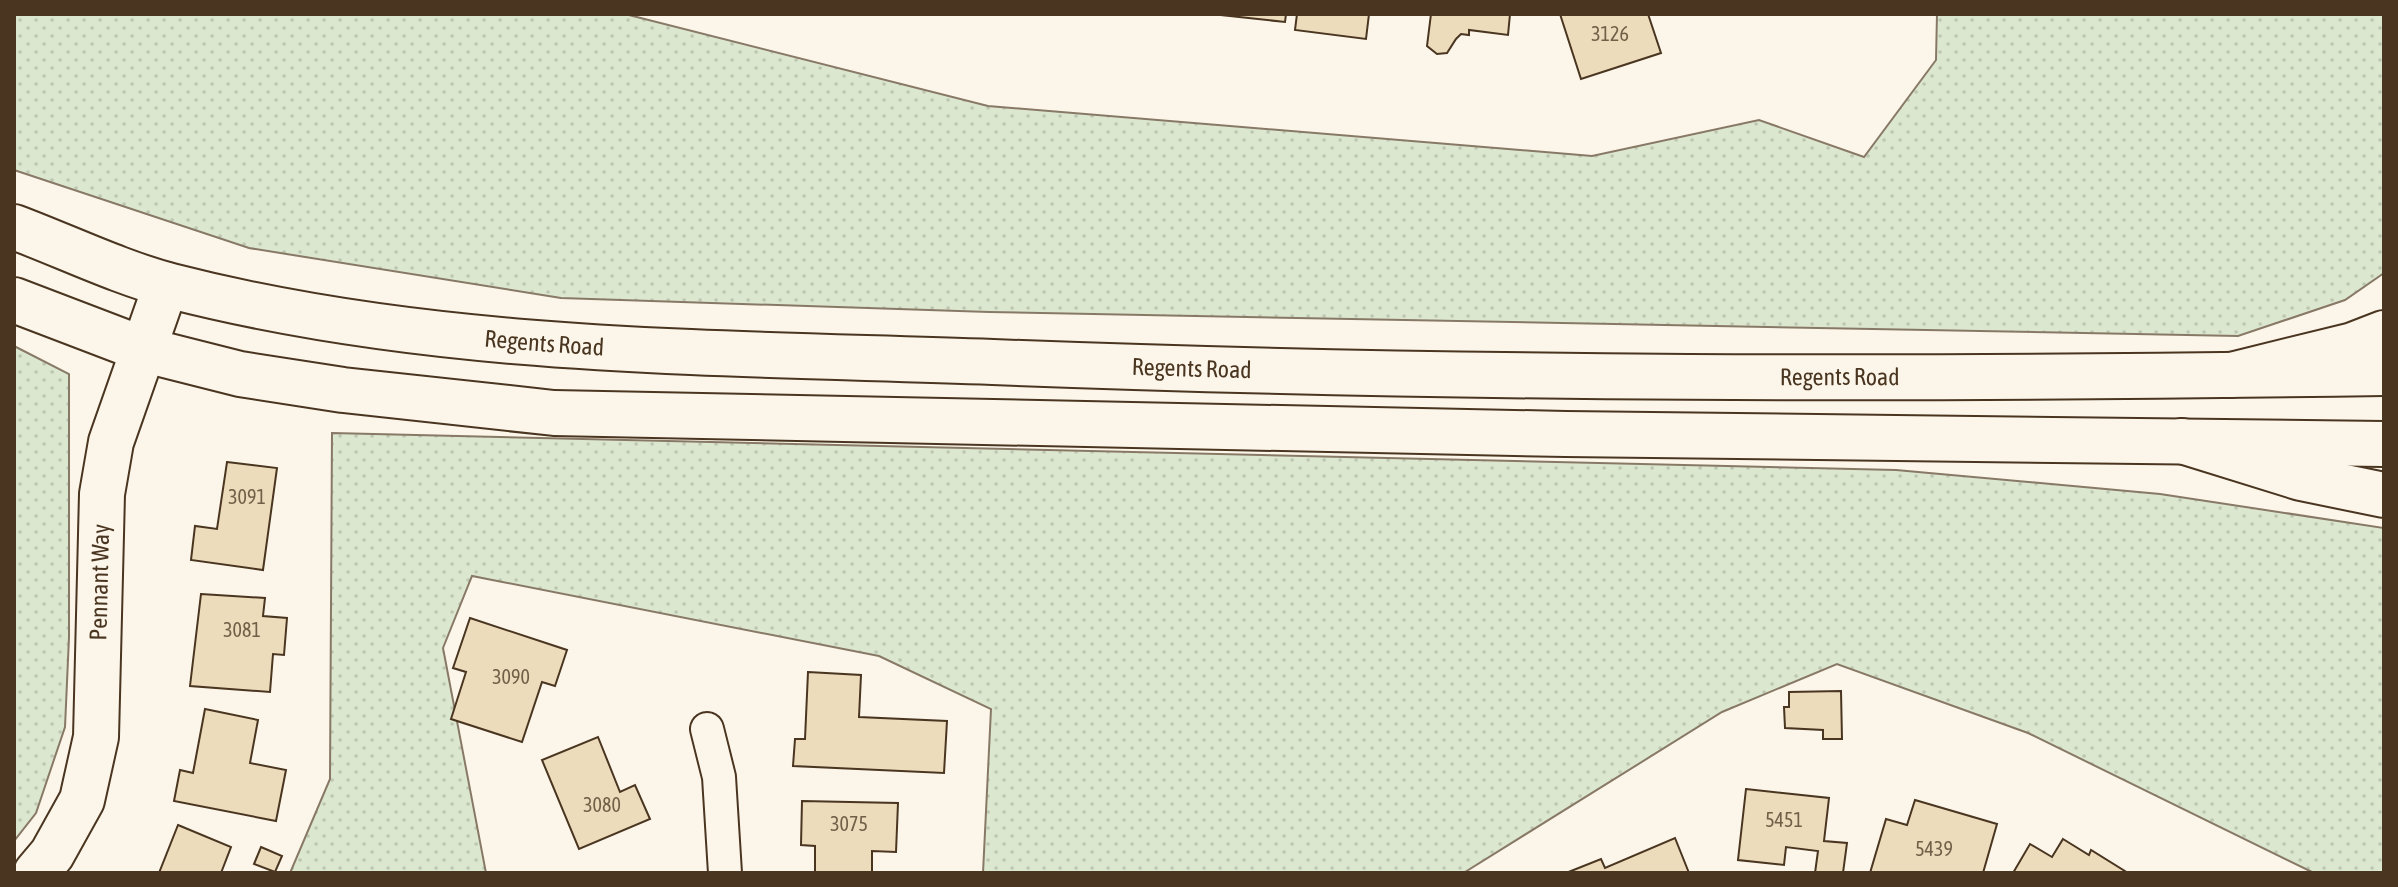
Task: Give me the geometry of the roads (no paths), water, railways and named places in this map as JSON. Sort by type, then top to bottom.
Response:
[{"type":"main road","name":"Regents Road","points":[[14,227],[166,285],[355,322],[517,342],[592,347],[1259,373],[1919,379],[2384,373]]},
{"type":"main road","name":"Pennant Way","points":[[36,873],[52,854],[82,800],[96,737],[102,494],[111,442],[166,285]]},
{"type":"main road","points":[[14,300],[145,350],[240,374],[343,390],[554,413],[1566,434],[2384,444]]},
{"type":"main road","points":[[2231,375],[2353,345],[2384,333]]},
{"type":"main road","points":[[2182,441],[2301,478],[2384,495]]},
{"type":"street","points":[[707,729],[719,777],[725,873]]}]
